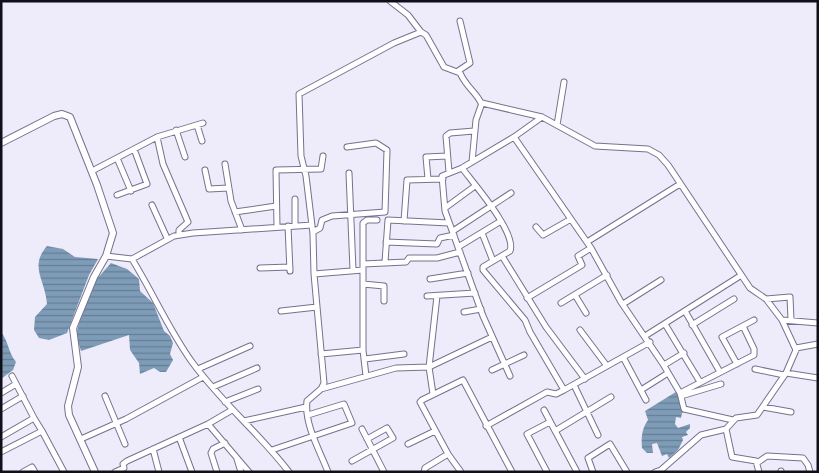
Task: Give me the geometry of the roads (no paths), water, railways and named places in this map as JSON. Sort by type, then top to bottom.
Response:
[{"type":"street","points":[[390,1],[408,15],[421,32],[426,35],[444,66],[458,72],[466,87],[478,97],[481,103],[474,131],[472,162]]},
{"type":"street","points":[[458,72],[470,63],[460,21]]},
{"type":"street","points":[[321,390],[324,382],[314,274],[312,226],[301,156],[299,93],[394,43],[421,32]]},
{"type":"street","points":[[557,125],[564,82]]},
{"type":"street","points":[[481,103],[542,117],[595,146],[630,147],[654,151],[668,165],[740,276],[750,288],[766,299],[782,320],[796,348],[785,374],[755,416],[733,420],[688,412],[683,406],[681,394],[664,365],[650,342],[622,304],[608,275],[591,248],[514,137]]},
{"type":"street","points":[[1,143],[54,116],[67,115],[72,121],[92,171],[112,231],[105,257],[74,322],[72,336],[78,368],[68,409],[70,419],[95,472]]},
{"type":"street","points":[[510,376],[492,337],[453,233],[445,208],[442,179],[443,175],[462,168],[514,137],[542,117]]},
{"type":"street","points":[[92,171],[157,137],[176,130],[200,124],[202,141]]},
{"type":"street","points":[[176,130],[185,157]]},
{"type":"street","points":[[449,172],[446,156],[446,136],[450,133],[474,131]]},
{"type":"street","points":[[157,137],[163,164],[188,222],[179,230],[178,235]]},
{"type":"street","points":[[312,232],[320,228],[322,220],[327,217],[385,212],[388,150],[380,148],[378,143],[347,147]]},
{"type":"street","points":[[117,196],[148,184],[134,149]]},
{"type":"street","points":[[278,227],[276,170],[322,168],[323,156]]},
{"type":"street","points":[[428,180],[426,157],[446,156]]},
{"type":"street","points":[[117,158],[132,191]]},
{"type":"street","points":[[224,164],[234,212],[242,230]]},
{"type":"street","points":[[462,168],[501,221],[511,244],[510,251],[493,261],[483,270],[525,320],[564,390]]},
{"type":"street","points":[[204,170],[209,189],[228,188]]},
{"type":"street","points":[[349,173],[353,270]]},
{"type":"street","points":[[404,221],[406,181],[442,179]]},
{"type":"street","points":[[587,242],[680,184]]},
{"type":"street","points":[[445,208],[475,186]]},
{"type":"street","points":[[386,242],[437,244],[439,239],[453,233],[511,193]]},
{"type":"street","points":[[295,199],[295,225]]},
{"type":"street","points":[[152,205],[167,238]]},
{"type":"street","points":[[234,212],[276,206]]},
{"type":"street","points":[[536,226],[543,235],[570,219]]},
{"type":"street","points":[[366,376],[363,350],[363,223],[367,220],[376,220]]},
{"type":"street","points":[[386,262],[387,221],[450,222]]},
{"type":"street","points":[[314,274],[353,270],[386,262],[406,262],[409,258],[437,258],[459,250],[501,221]]},
{"type":"street","points":[[105,257],[132,259],[167,238],[178,235],[295,225],[312,226]]},
{"type":"street","points":[[260,268],[290,269],[288,226]]},
{"type":"street","points":[[482,233],[493,261]]},
{"type":"street","points":[[527,298],[582,265],[578,256],[591,248]]},
{"type":"street","points":[[502,256],[527,298],[585,379]]},
{"type":"street","points":[[132,259],[176,338],[203,376],[232,410],[272,450],[289,472]]},
{"type":"street","points":[[430,279],[468,273]]},
{"type":"street","points":[[561,303],[608,275]]},
{"type":"street","points":[[645,336],[740,276]]},
{"type":"street","points":[[622,304],[661,280]]},
{"type":"street","points":[[363,284],[383,285],[384,301]]},
{"type":"street","points":[[427,296],[475,293]]},
{"type":"street","points":[[433,394],[429,367],[437,296]]},
{"type":"street","points":[[575,296],[586,313]]},
{"type":"street","points":[[766,299],[790,297],[791,320]]},
{"type":"street","points":[[692,325],[734,299]]},
{"type":"street","points":[[281,311],[317,307]]},
{"type":"street","points":[[464,312],[481,309]]},
{"type":"street","points":[[684,311],[720,372]]},
{"type":"street","points":[[737,364],[722,337],[754,320]]},
{"type":"street","points":[[782,320],[818,322]]},
{"type":"street","points":[[665,324],[700,382]]},
{"type":"street","points":[[681,394],[700,382],[755,354],[743,326]]},
{"type":"street","points":[[580,330],[607,366]]},
{"type":"street","points":[[328,472],[308,416],[306,407],[309,398],[321,390],[366,376],[403,367],[429,367],[492,337]]},
{"type":"street","points":[[486,426],[547,392],[556,394],[574,385],[650,342]]},
{"type":"street","points":[[796,348],[818,344]]},
{"type":"street","points":[[198,369],[250,346]]},
{"type":"street","points":[[321,354],[363,350]]},
{"type":"street","points":[[664,365],[684,353]]},
{"type":"street","points":[[365,360],[404,354]]},
{"type":"street","points":[[492,370],[524,354]]},
{"type":"street","points":[[623,357],[646,400]]},
{"type":"street","points":[[213,387],[257,368]]},
{"type":"street","points":[[756,369],[818,378]]},
{"type":"street","points":[[641,390],[668,373]]},
{"type":"street","points":[[12,376],[64,472]]},
{"type":"street","points":[[81,439],[116,424],[203,376]]},
{"type":"street","points":[[461,472],[448,454],[420,402],[463,380],[512,472]]},
{"type":"street","points":[[1,393],[16,384]]},
{"type":"street","points":[[681,394],[721,384]]},
{"type":"street","points":[[574,385],[598,435]]},
{"type":"street","points":[[225,402],[258,389]]},
{"type":"street","points":[[1,409],[23,396]]},
{"type":"street","points":[[105,396],[126,444]]},
{"type":"street","points":[[555,431],[611,397]]},
{"type":"street","points":[[272,450],[352,422],[344,404],[308,416]]},
{"type":"street","points":[[244,422],[306,407]]},
{"type":"street","points":[[763,407],[791,412]]},
{"type":"street","points":[[115,472],[124,470],[124,464],[127,461],[208,424],[232,410]]},
{"type":"street","points":[[544,410],[577,472]]},
{"type":"street","points":[[1,436],[34,418]]},
{"type":"street","points":[[655,472],[664,471],[702,434],[726,429],[733,420]]},
{"type":"street","points":[[547,472],[527,434],[550,422]]},
{"type":"street","points":[[208,424],[249,472]]},
{"type":"street","points":[[352,461],[393,437],[387,428],[367,439]]},
{"type":"street","points":[[362,429],[384,472]]},
{"type":"street","points":[[726,429],[732,457],[757,463],[767,456],[802,458],[808,465],[810,472]]},
{"type":"street","points":[[1,452],[42,431]]},
{"type":"street","points":[[408,444],[435,431]]},
{"type":"street","points":[[179,437],[192,472]]},
{"type":"street","points":[[217,472],[211,452],[225,443]]},
{"type":"street","points":[[594,472],[588,458],[610,444],[627,472]]},
{"type":"street","points":[[153,449],[159,472]]},
{"type":"street","points":[[424,472],[424,468],[448,454]]},
{"type":"street","points":[[236,457],[240,472]]},
{"type":"street","points":[[757,463],[759,472]]},
{"type":"street","points":[[23,472],[32,467],[35,472]]},
{"type":"water","points":[[47,246],[63,249],[75,257],[98,259],[89,275],[67,333],[49,340],[39,338],[34,330],[35,317],[47,304],[40,274],[39,260]]},
{"type":"water","points":[[111,263],[127,269],[139,279],[140,291],[153,303],[164,331],[170,336],[173,343],[170,354],[173,360],[166,372],[160,372],[154,368],[140,374],[139,363],[130,350],[129,335],[81,351],[76,335],[80,319],[95,281]]},
{"type":"water","points":[[1,332],[16,362],[13,370],[1,379]]},
{"type":"water","points":[[679,390],[685,407],[690,410],[682,413],[681,418],[676,417],[675,424],[678,428],[690,424],[690,428],[686,432],[688,435],[682,437],[683,440],[678,450],[669,458],[667,454],[662,456],[657,443],[652,444],[653,453],[647,453],[642,448],[643,430],[648,420],[645,411]]}]
